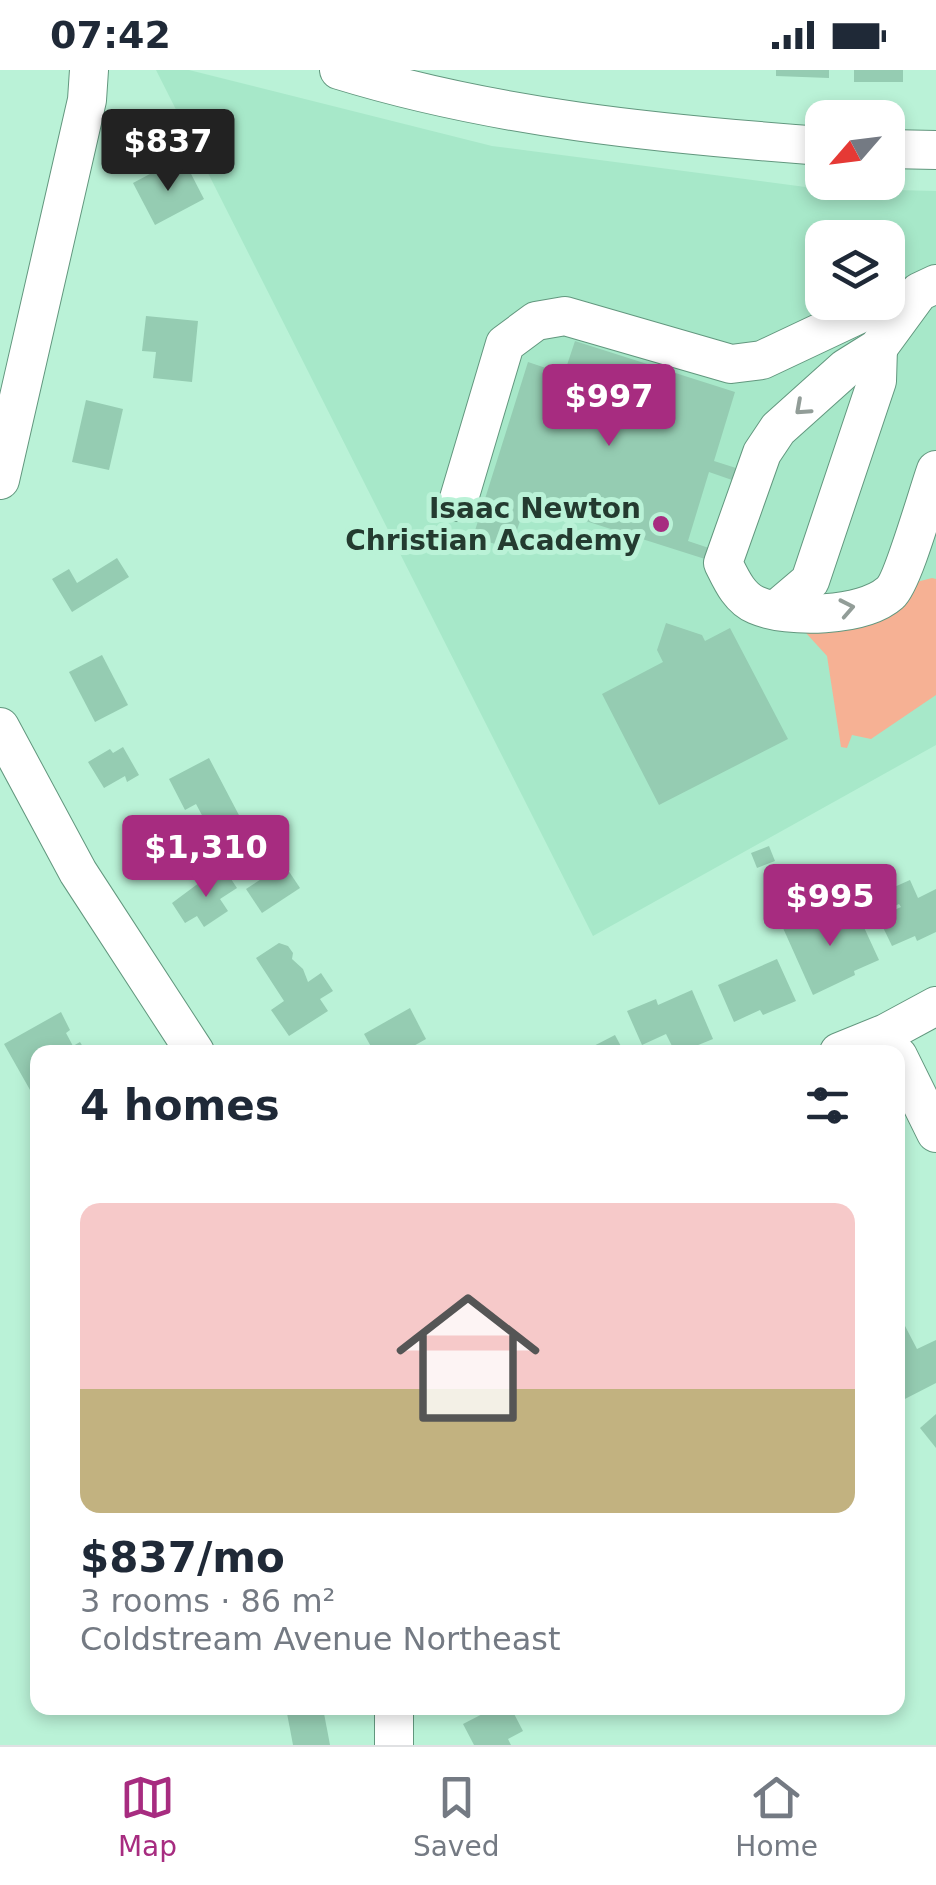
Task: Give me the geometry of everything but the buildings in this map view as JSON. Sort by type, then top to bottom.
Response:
[{"type":"street","points":[[0,480],[87,100],[88,70]]},
{"type":"street","points":[[339,70],[474,104],[614,127],[805,144]]},
{"type":"street","points":[[905,149],[936,150]]},
{"type":"street","points":[[776,609],[810,581],[877,380],[878,348],[907,295]]},
{"type":"street","points":[[458,502],[506,344],[536,321],[565,316],[731,364],[762,360],[907,295]]},
{"type":"street","points":[[878,348],[846,368],[778,430],[762,454],[724,563],[735,588],[754,605],[809,616],[875,603],[894,591],[936,470]]},
{"type":"street","points":[[0,728],[78,872],[190,1045]]},
{"type":"street","points":[[895,1045],[936,1006]]},
{"type":"street","points":[[905,1071],[936,1133]]},
{"type":"street","points":[[394,1715],[394,1745]]},
{"type":"shaded area","name":"Isaac Newton Christian Academy","points":[[156,70],[189,70],[492,146],[805,187],[805,200],[905,200],[905,190],[936,191],[936,745],[593,936]]},
{"type":"shaded area","points":[[936,579],[936,695],[871,739],[852,735],[847,748],[841,747],[827,656],[806,633],[822,632],[905,585]]},
{"type":"place","name":"Isaac Newton Christian Academy","points":[[661,524]]}]
